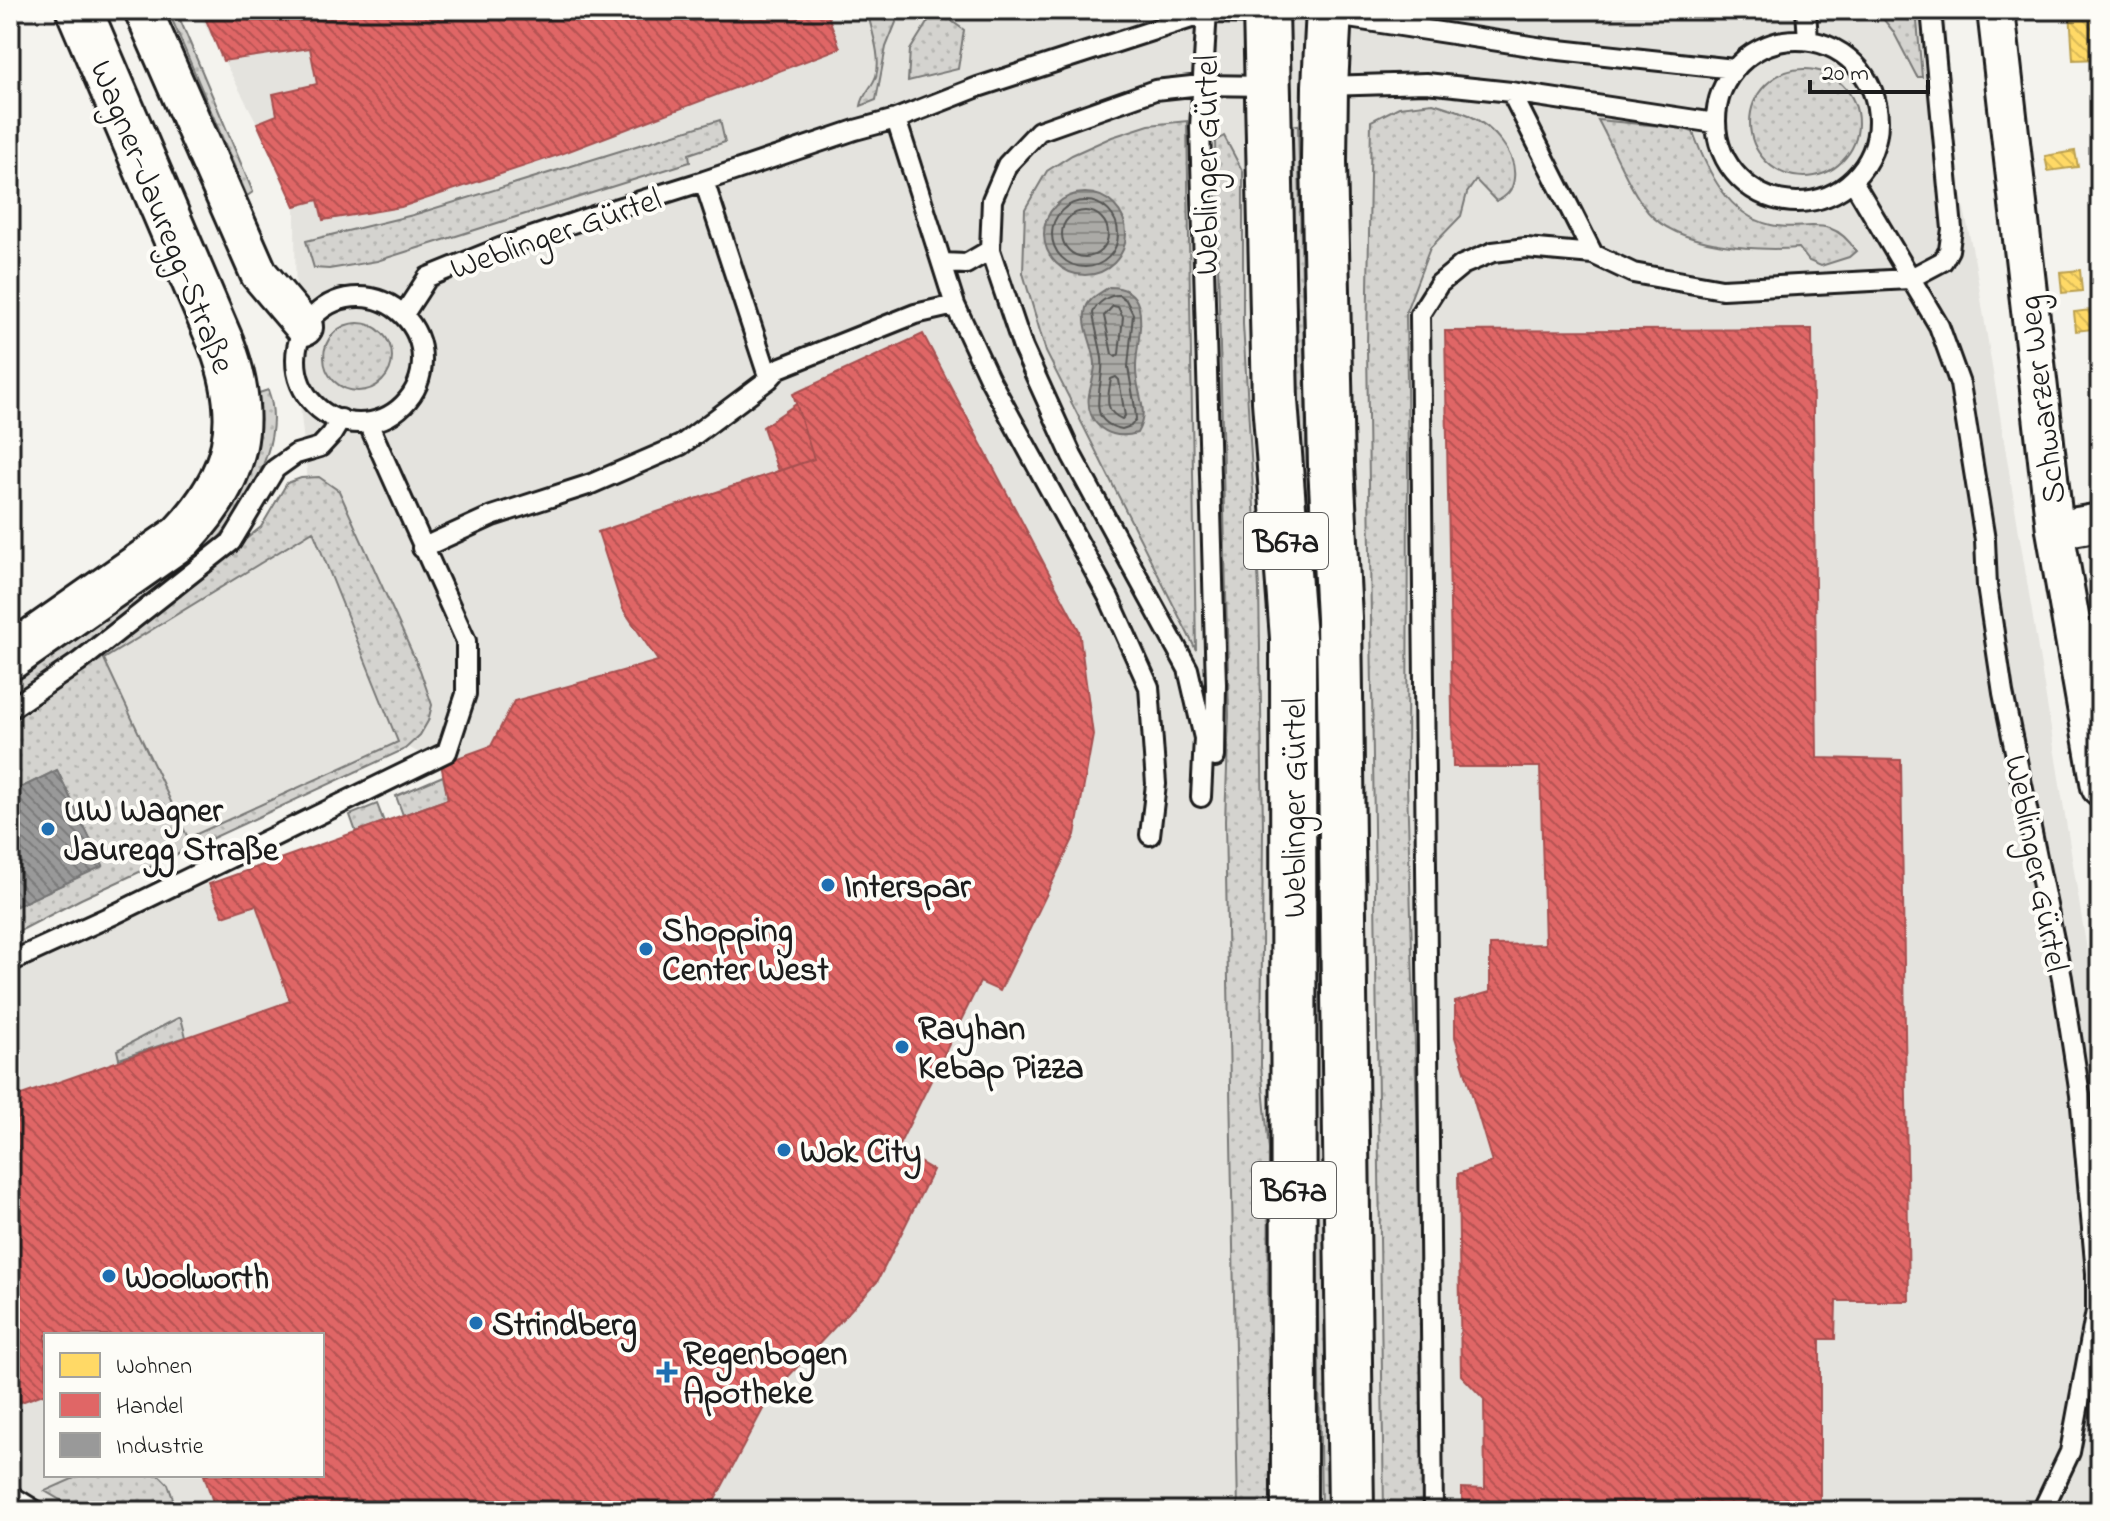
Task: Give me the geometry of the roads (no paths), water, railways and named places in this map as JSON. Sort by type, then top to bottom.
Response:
[{"type":"main road","name":"Wagner-Jauregg-Straße","points":[[10,657],[181,537],[203,514],[228,470],[236,424],[235,392],[227,359],[79,10]]},
{"type":"main road","points":[[1266,12],[1329,13]]},
{"type":"main road","name":"Weblinger Gürtel","points":[[1266,12],[1275,401],[1293,638],[1294,1511]]},
{"type":"main road","name":"Weblinger Gürtel","points":[[1329,13],[1325,86],[1331,465],[1339,618],[1351,1511]]},
{"type":"main road","points":[[1268,86],[1325,86]]},
{"type":"street","points":[[143,10],[259,274],[304,327]]},
{"type":"street","name":"Schwarzer Weg","points":[[1996,10],[2055,530],[2100,787]]},
{"type":"street","points":[[2055,530],[2100,522]]},
{"type":"lane","points":[[1806,10],[1808,40]]},
{"type":"lane","points":[[1433,1511],[1420,314],[1439,284],[1462,265],[1493,252],[1526,248],[1593,254],[1633,273],[1722,289],[1909,279],[1943,261],[1949,250],[1952,229],[1931,10]]},
{"type":"lane","points":[[1207,12],[1266,12]]},
{"type":"lane","name":"Weblinger Gürtel","points":[[404,314],[428,277],[502,247],[896,119],[978,87],[1207,12],[1201,85],[1216,684],[1215,765],[1201,797],[1204,738],[1188,669],[1072,456],[1023,348],[990,250]]},
{"type":"lane","points":[[1329,13],[1536,47],[1734,69]]},
{"type":"lane","points":[[1808,40],[1833,48],[1855,63],[1870,84],[1878,109],[1877,135],[1869,160],[1853,181],[1830,196],[1804,203],[1778,200],[1753,190],[1733,173],[1720,149],[1715,123],[1723,85],[1734,69],[1755,51],[1781,41],[1808,40]]},
{"type":"lane","points":[[1325,86],[1426,83],[1511,92],[1715,123]]},
{"type":"lane","points":[[942,263],[966,264],[990,250],[992,200],[1007,165],[1039,131],[1155,90],[1201,85],[1268,86]]},
{"type":"lane","points":[[1511,92],[1593,254]]},
{"type":"lane","points":[[896,119],[955,305],[989,378],[1109,598],[1149,687],[1156,784],[1150,835]]},
{"type":"lane","points":[[704,181],[769,379]]},
{"type":"lane","name":"Weblinger Gürtel","points":[[1853,181],[1939,326],[1960,384],[1985,540],[1987,586],[2003,693],[2062,978],[2080,1095],[2096,1273],[2096,1311],[2070,1452],[2042,1511]]},
{"type":"lane","points":[[351,296],[380,299],[404,314],[419,337],[423,366],[414,393],[395,413],[368,423],[324,413],[310,401],[300,385],[296,367],[297,347],[304,327],[324,306],[351,296]]},
{"type":"lane","points":[[422,548],[492,516],[591,484],[681,445],[769,379],[779,368],[915,314],[955,305]]},
{"type":"lane","points":[[10,709],[79,662],[231,542],[275,469],[296,454],[320,447],[341,419]]},
{"type":"lane","points":[[10,962],[447,752],[466,694],[466,641],[368,423]]},
{"type":"lane","points":[[10,1495],[36,1511]]},
{"type":"water","points":[[1085,193],[1101,196],[1114,205],[1123,218],[1126,234],[1123,250],[1114,263],[1101,272],[1085,275],[1069,272],[1056,263],[1047,250],[1044,234],[1047,218],[1056,205],[1069,196]]},
{"type":"water","points":[[1109,287],[1124,289],[1133,296],[1140,316],[1136,376],[1143,416],[1137,433],[1127,435],[1109,433],[1101,428],[1095,422],[1089,405],[1095,364],[1085,322],[1086,308],[1092,299]]},
{"type":"place","name":"UW Wagner Jauregg Straße","points":[[48,829]]},
{"type":"place","name":"Interspar","points":[[828,885]]},
{"type":"place","name":"Shopping Center West","points":[[646,949]]},
{"type":"place","name":"Rayhan Kebap Pizza","points":[[902,1047]]},
{"type":"place","name":"Wok City","points":[[784,1150]]},
{"type":"place","name":"Woolworth","points":[[109,1276]]},
{"type":"place","name":"Strindberg","points":[[476,1323]]},
{"type":"place","name":"Regenbogen Apotheke","points":[[667,1372]]}]
